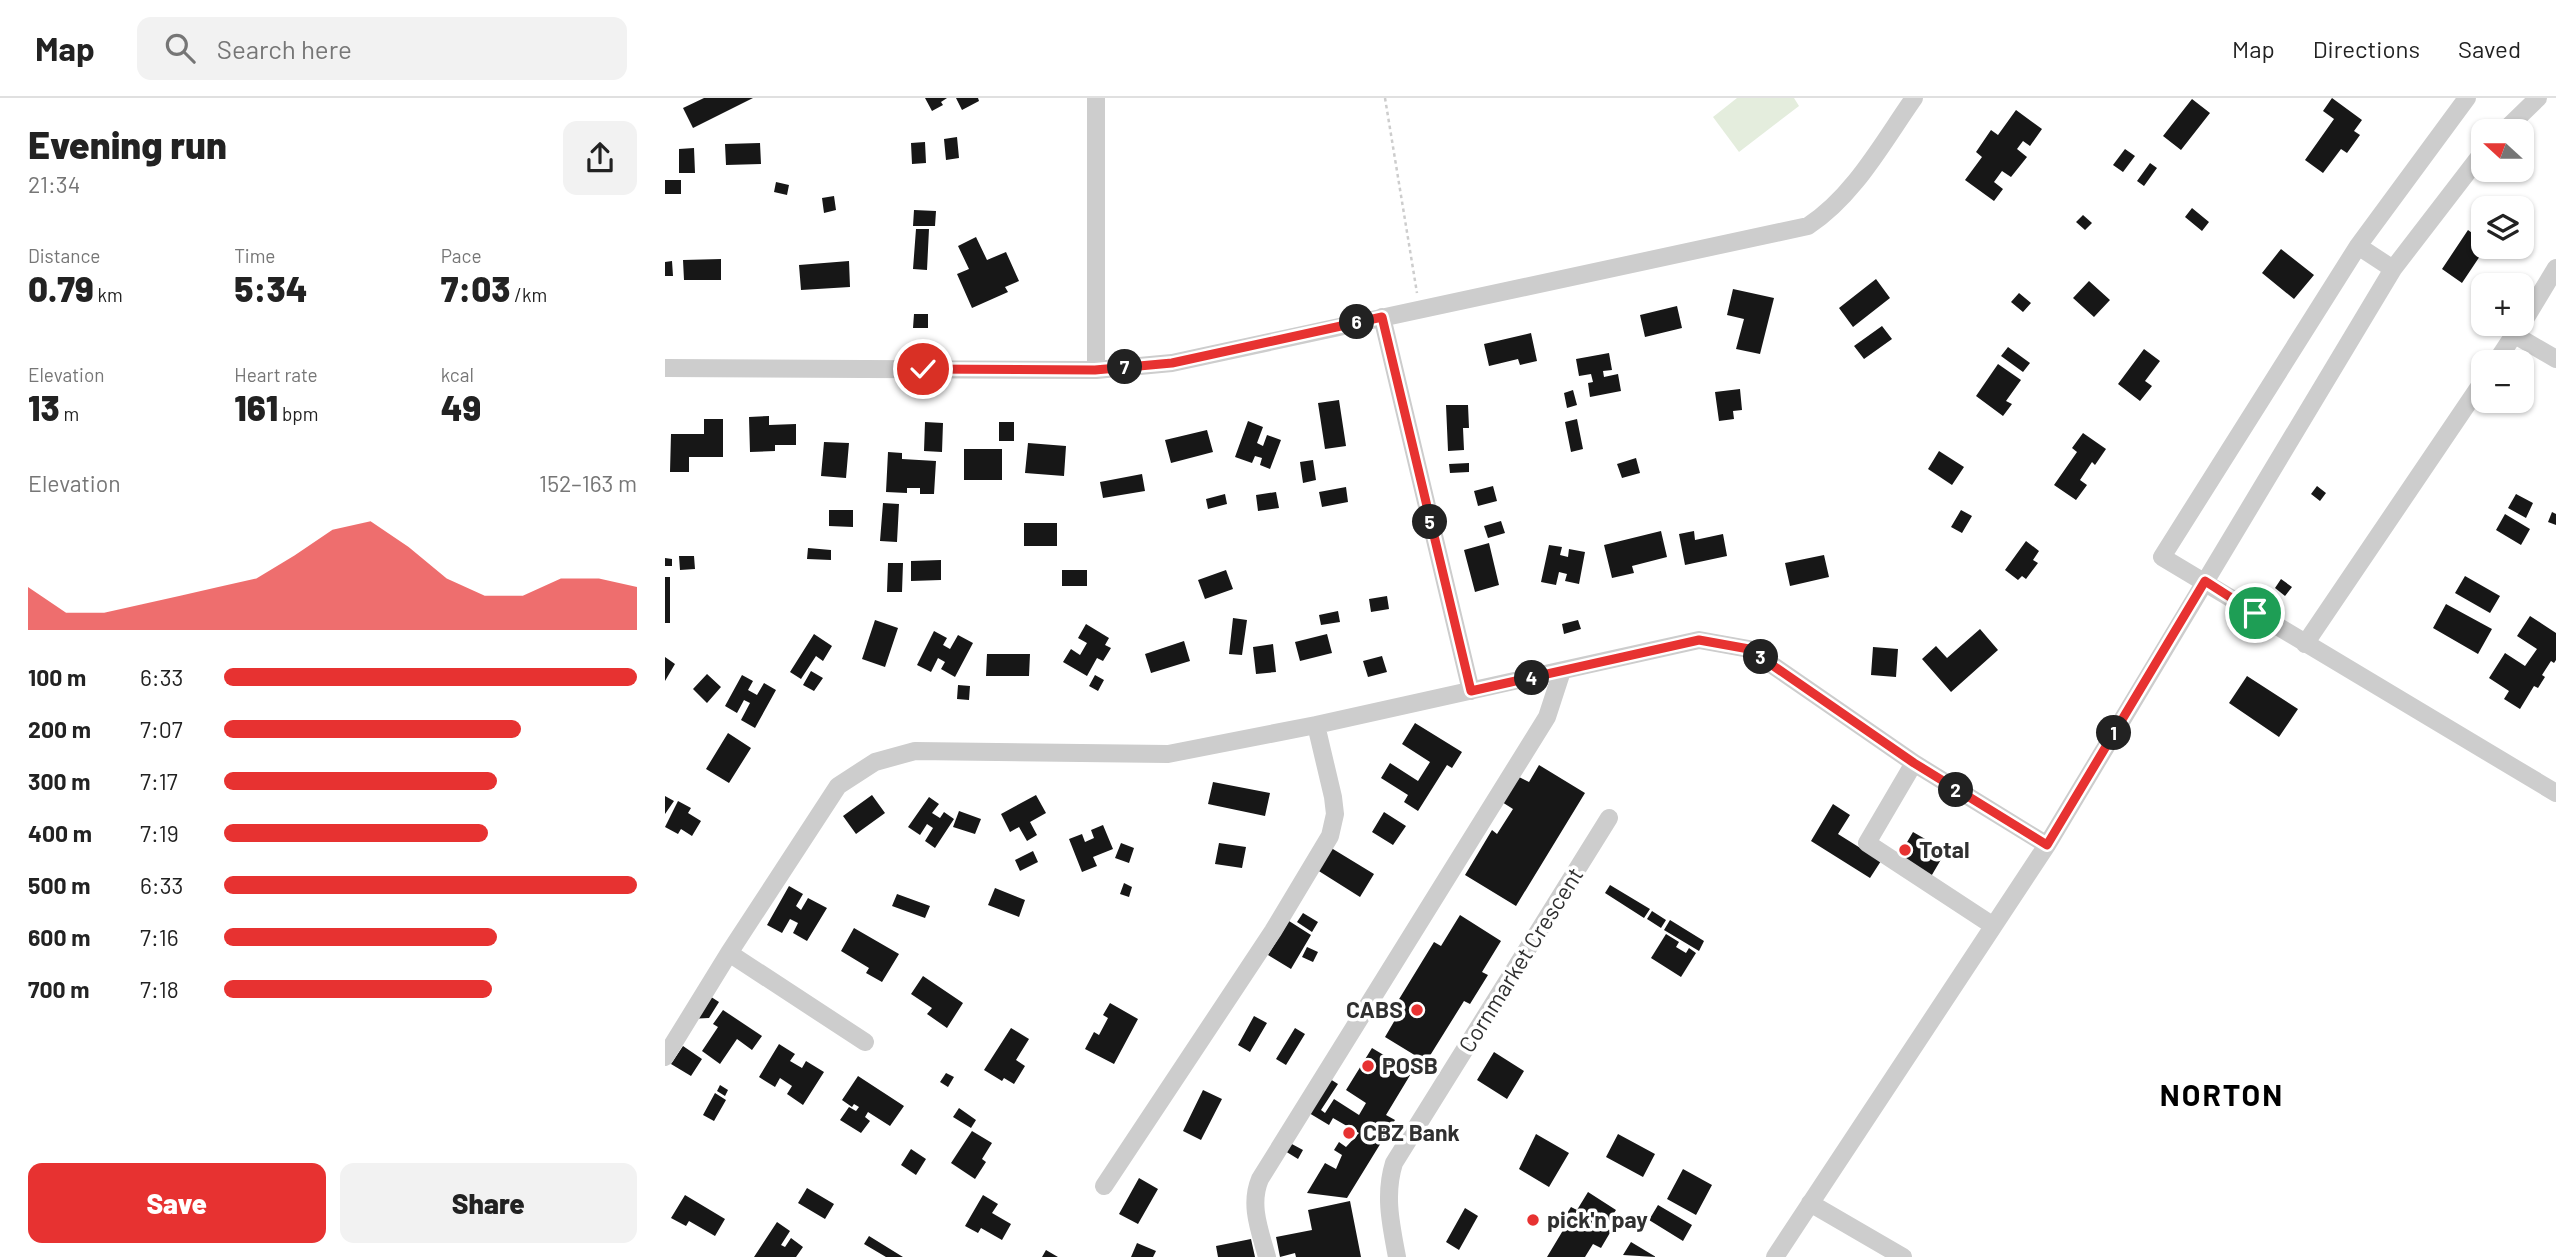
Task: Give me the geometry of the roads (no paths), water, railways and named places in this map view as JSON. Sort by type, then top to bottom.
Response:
[{"type":"street","points":[[1095,370],[1096,98]]},
{"type":"street","points":[[665,368],[1095,370],[1172,363],[1420,310],[1808,226],[1826,214],[1846,194],[1915,98]]},
{"type":"street","points":[[2467,98],[2358,246],[2162,557],[2556,793]]},
{"type":"street","points":[[2516,119],[2538,98]]},
{"type":"street","points":[[1775,1257],[2047,845],[2393,270],[2471,168]]},
{"type":"street","points":[[2358,246],[2393,270]]},
{"type":"street","points":[[2534,304],[2556,268]]},
{"type":"street","points":[[1382,317],[1471,691]]},
{"type":"street","points":[[2530,336],[2556,359]]},
{"type":"street","points":[[2305,644],[2471,399]]},
{"type":"street","points":[[665,1057],[838,786],[876,762],[915,751],[1168,754],[1316,725],[1699,640],[1749,649],[1914,763],[2047,845]]},
{"type":"street","points":[[1267,1257],[1255,1209],[1254,1192],[1259,1179],[1546,717],[1562,671]]},
{"type":"street","points":[[1104,1186],[1273,931],[1330,836],[1335,814],[1333,797],[1316,725]]},
{"type":"street","points":[[1914,763],[1867,843],[1992,925]]},
{"type":"street","name":"Cornmarket Crescent","points":[[1397,1257],[1389,1216],[1388,1183],[1394,1163],[1609,818]]},
{"type":"street","points":[[729,953],[865,1042]]},
{"type":"street","points":[[1811,1203],[1903,1257]]},
{"type":"place","name":"Total","points":[[1905,850]]},
{"type":"place","name":"CABS","points":[[1417,1010]]},
{"type":"place","name":"POSB","points":[[1368,1066]]},
{"type":"place","name":"CBZ Bank","points":[[1349,1133]]},
{"type":"place","name":"pick'n pay","points":[[1533,1220]]},
{"type":"district","name":"NORTON","points":[[2222,1096]]}]
